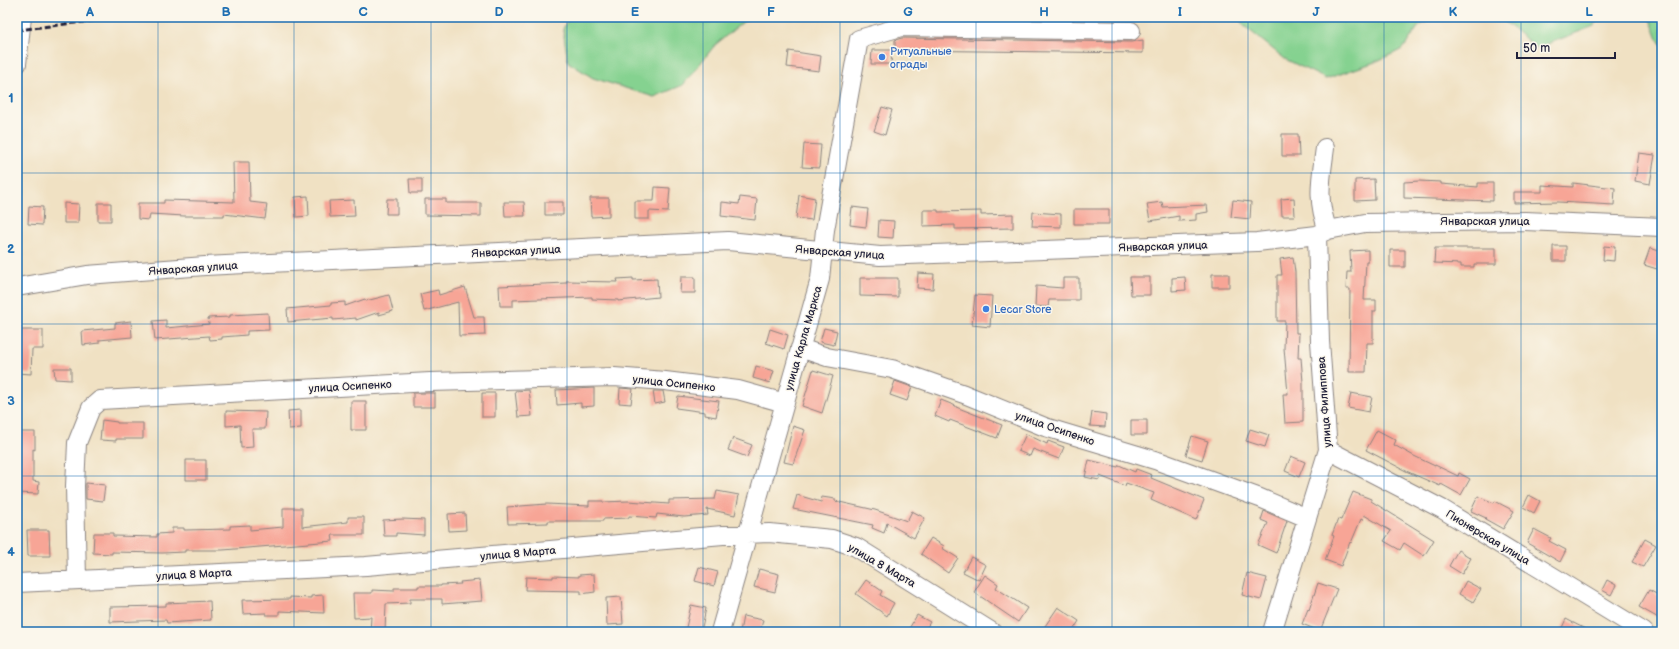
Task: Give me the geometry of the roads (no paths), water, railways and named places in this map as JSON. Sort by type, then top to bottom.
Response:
[{"type":"street","points":[[17,64],[22,17]]},
{"type":"street","points":[[893,23],[901,27],[1131,31]]},
{"type":"street","name":"улица Карла Маркса","points":[[720,632],[820,279],[824,230],[859,39],[893,23]]},
{"type":"street","name":"улица Филиппова","points":[[1272,632],[1328,450],[1320,341],[1323,232],[1319,190],[1324,148]]},
{"type":"street","name":"Январская улица","points":[[17,287],[87,275],[205,266],[728,241],[823,252],[888,256],[1257,242],[1323,232],[1365,223],[1525,220],[1662,226]]},
{"type":"street","name":"улица Осипенко","points":[[800,348],[827,358],[892,369],[964,394],[1045,426],[1165,464],[1260,498],[1307,518]]},
{"type":"street","name":"улица Осипенко","points":[[77,580],[75,486],[77,443],[91,408],[100,400],[430,382],[614,377],[665,381],[738,390],[785,403]]},
{"type":"street","name":"Пионерская улица","points":[[1328,450],[1442,509],[1644,632]]},
{"type":"street","name":"улица 8 Марта","points":[[17,583],[366,566],[769,533],[832,539],[856,547],[992,632]]},
{"type":"railway","points":[[17,30],[124,17]]},
{"type":"place","name":"Ритуальные ограды","points":[[882,57]]},
{"type":"place","name":"Lecar Store","points":[[986,309]]}]
